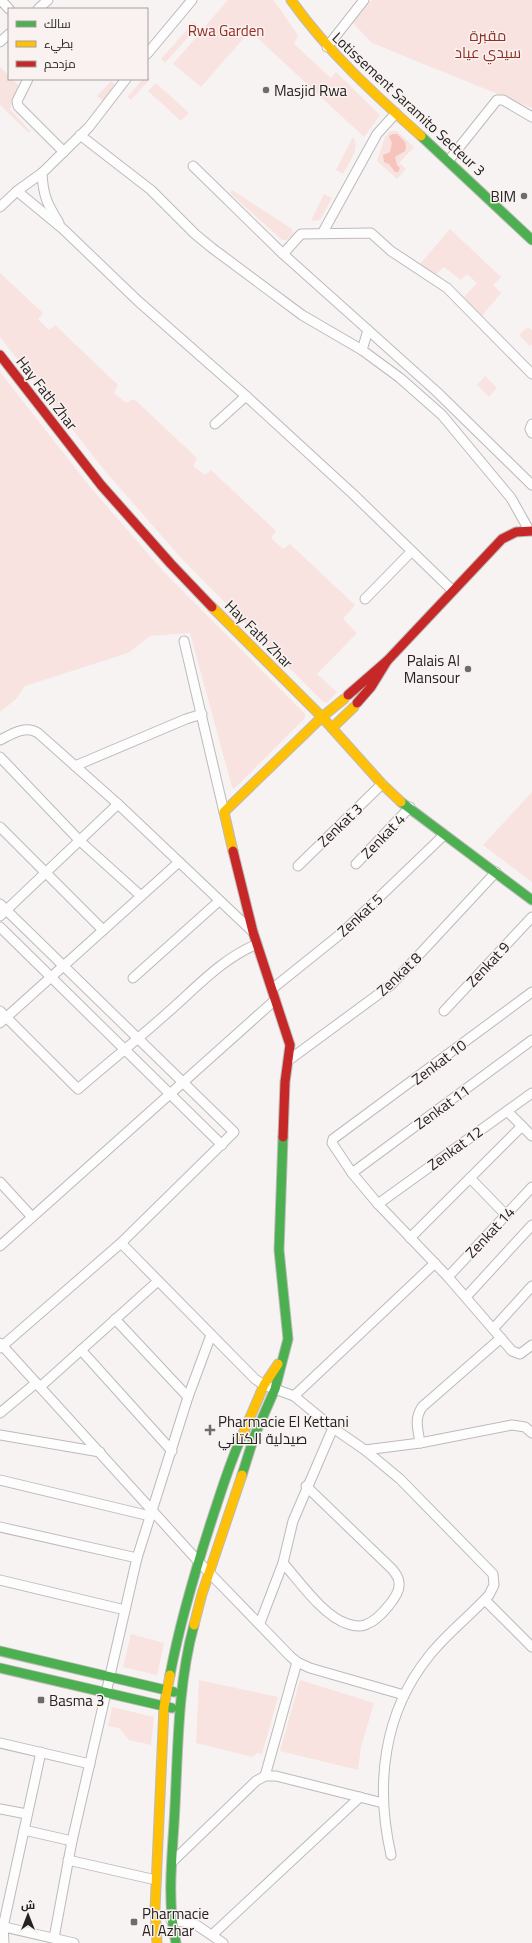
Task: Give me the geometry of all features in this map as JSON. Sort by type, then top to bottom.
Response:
[{"type":"street","points":[[1,0],[8,8]]},
{"type":"street","points":[[39,8],[48,0]]},
{"type":"street","points":[[148,53],[192,0]]},
{"type":"street","name":"Lotissement Saramito Secteur 3","points":[[291,0],[302,17],[327,47],[396,113],[449,160],[532,240]]},
{"type":"street","points":[[327,47],[364,0]]},
{"type":"street","points":[[0,42],[8,35]]},
{"type":"street","points":[[28,80],[17,101],[18,106],[64,152]]},
{"type":"street","points":[[0,207],[17,191],[42,173],[64,152],[125,80]]},
{"type":"street","points":[[449,160],[497,100],[503,100],[532,117]]},
{"type":"street","points":[[323,232],[377,134],[396,113]]},
{"type":"street","points":[[80,135],[151,190],[195,234],[212,248],[302,315],[362,350],[400,378],[442,415],[511,498],[530,530],[509,534],[502,539],[452,590],[387,661],[322,717],[224,812]]},
{"type":"street","points":[[193,166],[284,254],[437,392],[532,485]]},
{"type":"street","points":[[42,173],[43,193],[47,204],[63,229]]},
{"type":"street","points":[[17,191],[63,229],[138,301],[246,396],[353,494],[411,552],[452,590]]},
{"type":"street","points":[[284,254],[301,234],[323,232],[371,233],[391,250],[447,288],[532,374]]},
{"type":"street","points":[[362,350],[368,330]]},
{"type":"street","name":"Hay Fath Zhar","points":[[0,355],[101,485],[171,564],[252,648],[322,717],[382,784],[444,834],[532,900]]},
{"type":"street","points":[[215,424],[246,396]]},
{"type":"street","points":[[532,424],[530,429],[532,433]]},
{"type":"street","points":[[365,599],[411,552]]},
{"type":"street","points":[[176,1943],[171,1920],[172,1862],[180,1710],[190,1639],[209,1571],[254,1437],[275,1389],[286,1352],[288,1338],[279,1250],[285,1082],[289,1060],[289,1041],[253,932],[184,641]]},
{"type":"street","points":[[332,728],[356,705],[371,687],[387,661]]},
{"type":"street","points":[[75,766],[186,719],[202,714]]},
{"type":"street","points":[[0,740],[23,729],[30,729],[38,733],[118,804],[253,932]]},
{"type":"street","points":[[0,757],[80,840],[141,896]]},
{"type":"street","name":"Zenkat 3","points":[[298,866],[382,784]]},
{"type":"street","points":[[118,804],[45,873],[2,910],[64,964],[234,1132],[121,1243],[1,1346],[100,1452],[151,1513],[297,1662],[310,1668],[404,1695]]},
{"type":"street","name":"Zenkat 4","points":[[356,864],[410,807]]},
{"type":"street","points":[[0,828],[103,930]]},
{"type":"street","name":"Zenkat 5","points":[[272,989],[343,932],[444,834]]},
{"type":"street","points":[[179,862],[51,976],[2,1017],[78,1089],[139,1038],[218,967],[238,953],[257,944]]},
{"type":"street","name":"Zenkat 8","points":[[289,1060],[391,985],[496,872]]},
{"type":"street","points":[[133,978],[219,901]]},
{"type":"street","name":"Zenkat 9","points":[[444,1011],[532,917]]},
{"type":"street","points":[[0,927],[222,1145]]},
{"type":"street","name":"Zenkat 10","points":[[352,1173],[332,1143],[333,1139],[532,992]]},
{"type":"street","points":[[0,1246],[275,1000]]},
{"type":"street","name":"Zenkat 11","points":[[352,1173],[532,1040]]},
{"type":"street","name":"Zenkat 12","points":[[378,1204],[532,1093]]},
{"type":"street","points":[[507,1111],[532,1136]]},
{"type":"street","points":[[410,1238],[522,1126]]},
{"type":"street","points":[[352,1173],[378,1204],[466,1297],[512,1351],[516,1354],[524,1353],[532,1345]]},
{"type":"street","points":[[470,1178],[506,1215]]},
{"type":"street","points":[[0,1182],[32,1217]]},
{"type":"street","name":"Zenkat 14","points":[[448,1277],[532,1187]]},
{"type":"street","points":[[466,1297],[532,1225]]},
{"type":"street","points":[[121,1243],[255,1379],[264,1385],[294,1396],[333,1428],[365,1450],[400,1479],[493,1574],[494,1585],[485,1600],[430,1654],[417,1671],[404,1695],[391,1730],[382,1775],[386,1833],[391,1855]]},
{"type":"street","points":[[294,1396],[435,1263]]},
{"type":"street","points":[[0,1413],[38,1385],[81,1350],[158,1281]]},
{"type":"street","points":[[493,1329],[532,1286]]},
{"type":"street","points":[[115,1319],[188,1397]]},
{"type":"street","points":[[54,1938],[72,1841],[137,1558],[188,1397],[211,1335]]},
{"type":"street","points":[[420,1442],[416,1422],[417,1415],[422,1407],[501,1338]]},
{"type":"street","points":[[81,1350],[172,1451]]},
{"type":"street","points":[[158,1943],[155,1909],[164,1707],[178,1631],[198,1561],[233,1455],[264,1385],[286,1352]]},
{"type":"street","points":[[365,1450],[512,1426],[530,1426]]},
{"type":"street","points":[[260,1623],[283,1563],[293,1520],[306,1486],[333,1428]]},
{"type":"street","points":[[0,1435],[100,1452]]},
{"type":"street","points":[[0,1480],[151,1513]]},
{"type":"street","points":[[283,1563],[322,1607],[333,1616],[349,1624],[362,1626],[373,1621],[393,1600],[399,1590],[399,1579],[392,1569],[306,1486]]},
{"type":"street","points":[[0,1527],[137,1558]]},
{"type":"street","points":[[0,1580],[125,1610]]},
{"type":"street","points":[[485,1600],[532,1647]]},
{"type":"street","points":[[0,1651],[182,1693]]},
{"type":"street","points":[[266,1776],[297,1662]]},
{"type":"street","points":[[0,1668],[180,1710]]},
{"type":"street","points":[[0,1743],[90,1764]]},
{"type":"street","points":[[4,1943],[2,1926],[41,1752]]},
{"type":"street","points":[[172,1862],[256,1781],[266,1776],[276,1776],[383,1803]]},
{"type":"street","points":[[212,1935],[360,1798]]},
{"type":"street","points":[[0,1809],[27,1814]]},
{"type":"street","points":[[24,1830],[72,1841]]},
{"type":"street","points":[[68,1860],[156,1880]]},
{"type":"street","points":[[171,1920],[195,1924],[222,1943]]},
{"type":"street","points":[[2,1926],[73,1943]]},
{"type":"green space","name":"Rwa Garden","points":[[228,0],[273,0],[275,2],[298,35],[294,44],[331,78],[336,72],[380,115],[364,137],[250,31],[201,87],[173,64]]},
{"type":"green space","name":"مقبرة سيدي عياد","points":[[372,0],[532,0],[532,108],[372,43],[353,23]]},
{"type":"green space","points":[[194,22],[198,26],[165,63],[161,59]]},
{"type":"green space","points":[[0,67],[8,75],[8,80],[13,80],[19,86],[10,109],[30,131],[29,133],[0,105]]},
{"type":"green space","points":[[148,77],[150,79],[131,100],[127,97],[142,80],[148,80]]},
{"type":"green space","points":[[111,81],[116,86],[104,102],[97,96]]},
{"type":"green space","points":[[156,83],[189,113],[181,121],[148,91]]},
{"type":"green space","points":[[390,131],[397,131],[414,147],[399,163],[406,169],[397,179],[377,161],[385,137]]},
{"type":"green space","points":[[353,137],[356,146],[355,151],[343,174],[336,170]]},
{"type":"green space","points":[[232,190],[292,229],[293,234],[287,240],[282,240],[230,193]]},
{"type":"green space","points":[[324,194],[332,198],[320,220],[311,221]]},
{"type":"green space","points":[[450,229],[501,277],[493,285],[501,293],[481,317],[465,301],[466,299],[464,297],[477,283],[467,274],[461,280],[444,267],[436,274],[419,265]]},
{"type":"green space","points":[[0,273],[43,313],[38,319],[49,330],[55,325],[118,385],[114,393],[126,403],[134,399],[197,458],[193,466],[205,475],[211,470],[276,531],[271,538],[283,549],[290,544],[355,605],[343,619],[357,633],[317,674],[337,692],[328,702],[323,702],[181,558],[105,471],[0,337]]},
{"type":"green space","points":[[527,327],[532,330],[532,344],[530,346],[519,335]]},
{"type":"green space","points":[[0,372],[91,488],[163,571],[305,714],[305,718],[235,788],[233,789],[232,787],[190,633],[150,636],[128,653],[25,686],[16,699],[0,712]]},
{"type":"green space","points":[[485,376],[497,388],[489,397],[477,385]]},
{"type":"green space","points":[[532,792],[532,882],[483,845]]},
{"type":"green space","points":[[131,1634],[164,1643],[157,1675],[123,1667]]},
{"type":"green space","points":[[199,1680],[278,1697],[262,1754],[257,1753],[253,1757],[196,1743]]},
{"type":"green space","points":[[300,1680],[374,1703],[361,1747],[358,1770],[280,1751]]},
{"type":"green space","points":[[112,1707],[154,1717],[151,1745],[129,1740],[119,1728],[108,1726]]},
{"type":"shaded area","points":[[397,134],[405,142],[406,147],[405,151],[395,157],[397,165],[400,168],[398,172],[395,172],[389,164],[384,162],[383,155],[390,152],[392,143],[389,136]]},
{"type":"traffic: fast","points":[[421,136],[532,240]]},
{"type":"traffic: fast","points":[[401,802],[532,900]]},
{"type":"traffic: fast","points":[[242,1475],[254,1437],[275,1389],[288,1339],[279,1250],[283,1137]]},
{"type":"traffic: fast","points":[[170,1675],[195,1575],[226,1476],[242,1436]]},
{"type":"traffic: fast","points":[[176,1943],[171,1909],[171,1892],[178,1738],[185,1669],[194,1625]]},
{"type":"traffic: fast","points":[[0,1651],[174,1692]]},
{"type":"traffic: fast","points":[[0,1668],[172,1708]]},
{"type":"traffic: slow","points":[[291,0],[320,37],[352,72],[421,136]]},
{"type":"traffic: slow","points":[[212,607],[322,717],[382,784],[401,802]]},
{"type":"traffic: slow","points":[[233,851],[224,812],[322,717],[344,699]]},
{"type":"traffic: slow","points":[[332,728],[354,707]]},
{"type":"traffic: slow","points":[[242,1436],[264,1385],[278,1364]]},
{"type":"traffic: slow","points":[[194,1625],[202,1594],[242,1475]]},
{"type":"traffic: slow","points":[[157,1943],[155,1909],[164,1707],[170,1675]]},
{"type":"traffic: jam","points":[[0,355],[101,485],[171,564],[212,607]]},
{"type":"traffic: jam","points":[[387,661],[502,539],[516,532],[532,531]]},
{"type":"traffic: jam","points":[[348,695],[387,661],[371,687],[357,703]]},
{"type":"traffic: jam","points":[[233,851],[253,932],[290,1045],[285,1082],[283,1137]]},
{"type":"place","name":"Masjid Rwa","points":[[266,90]]},
{"type":"place","name":"BIM","points":[[524,196]]},
{"type":"place","name":"Palais Al Mansour","points":[[468,669]]},
{"type":"place","name":"Pharmacie El Kettani صيدلية الكتاني","points":[[210,1430]]},
{"type":"place","name":"Basma 3","points":[[41,1700]]},
{"type":"place","name":"Pharmacie Al Azhar","points":[[134,1922]]}]
